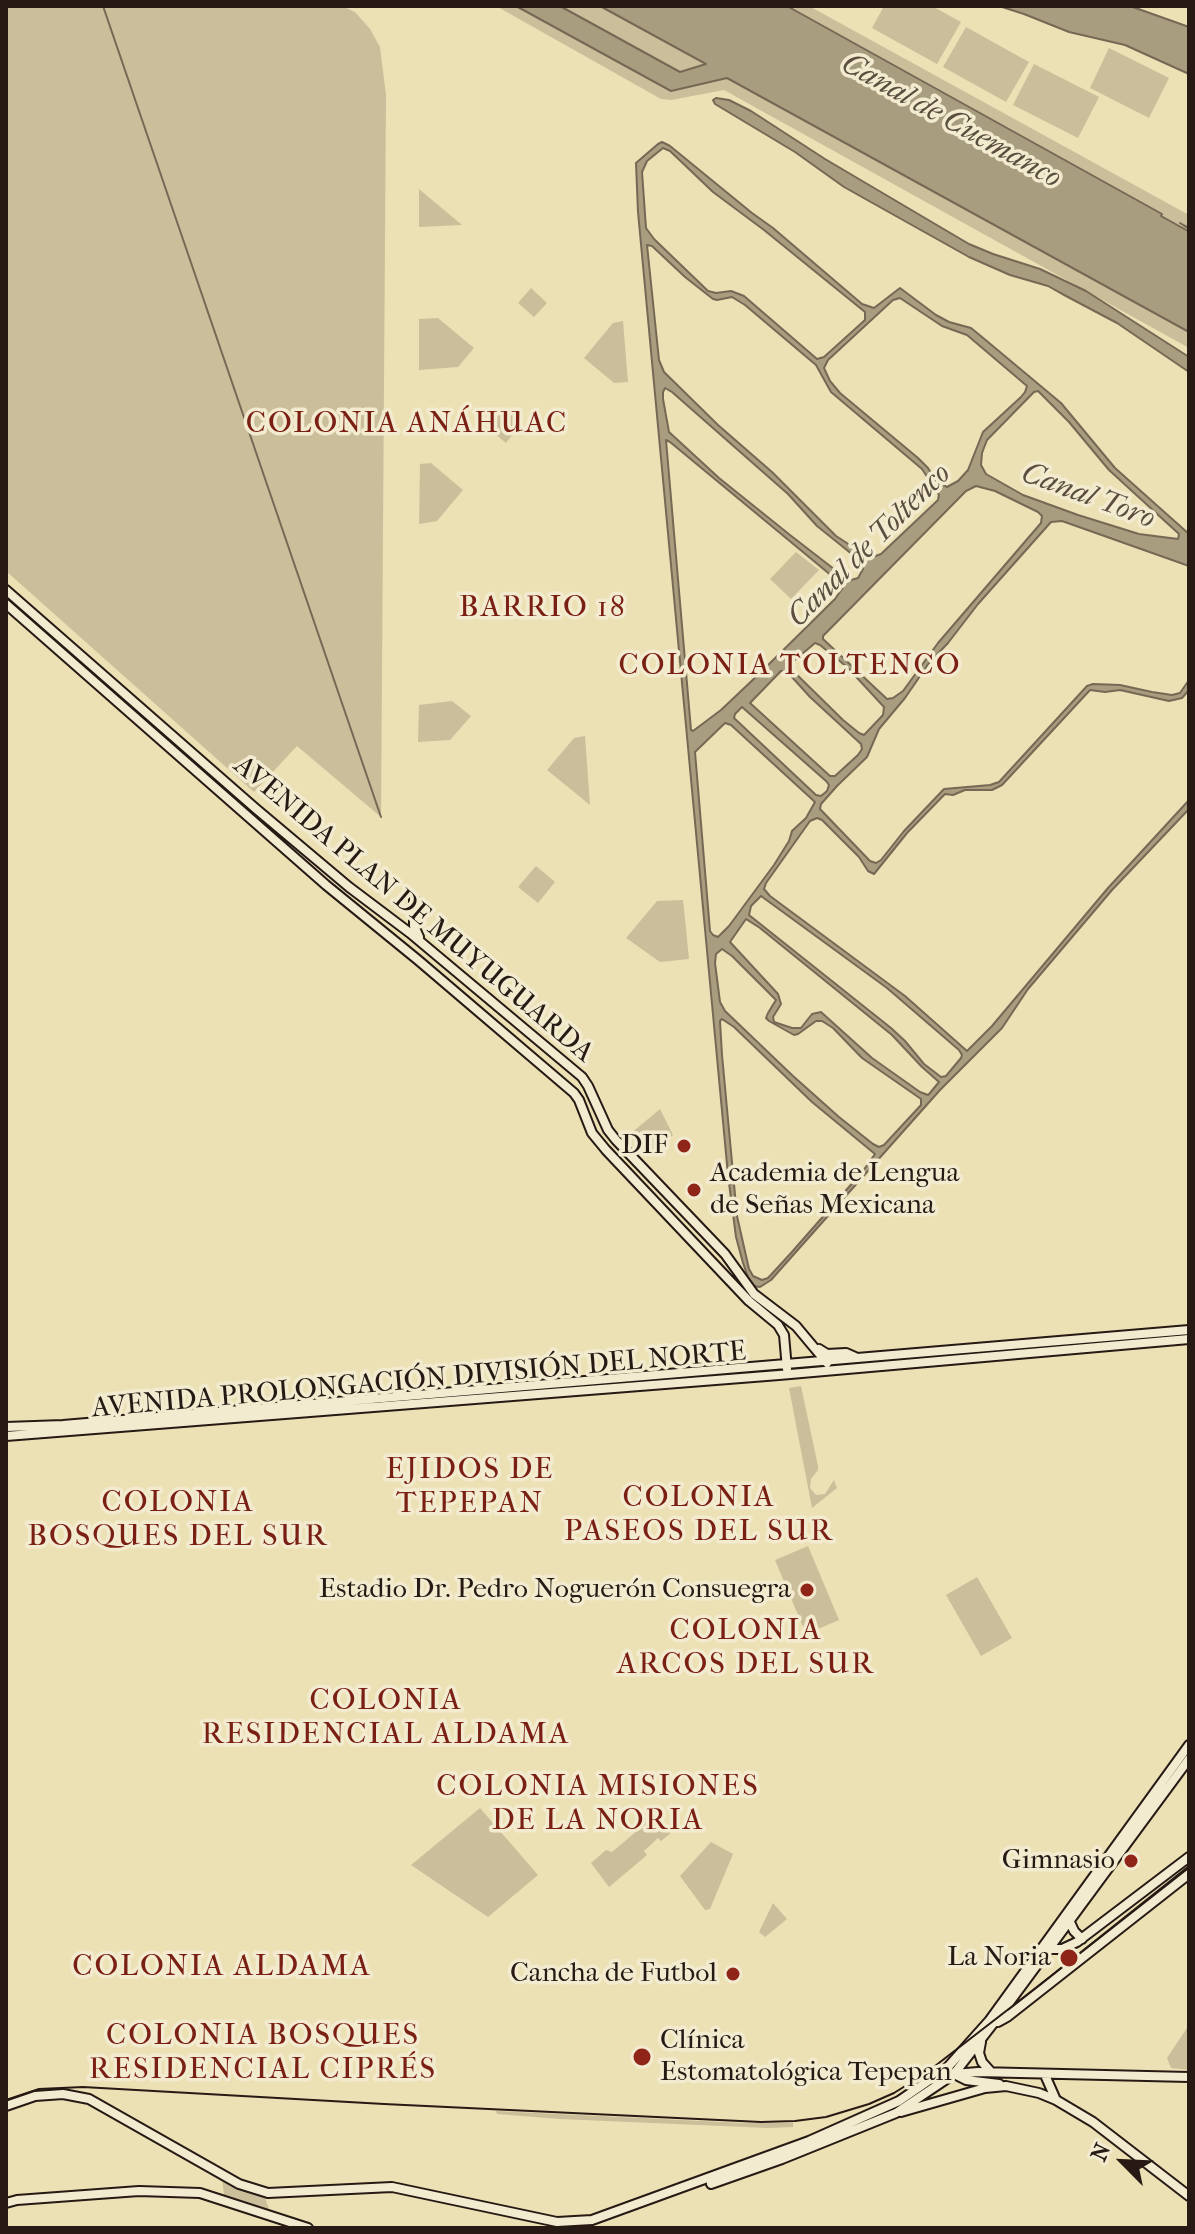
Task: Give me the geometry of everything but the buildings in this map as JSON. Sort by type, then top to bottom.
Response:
[{"type":"main road","name":"AVENIDA PLAN DE MUYUGUARDA","points":[[6,590],[255,808],[582,1077],[616,1140],[725,1254],[754,1294],[778,1311],[836,1369]]},
{"type":"main road","name":"AVENIDA PLAN DE MUYUGUARDA","points":[[6,604],[326,885],[574,1093],[592,1133],[606,1150],[749,1301],[778,1325],[784,1335],[787,1369]]},
{"type":"main road","points":[[414,899],[415,931],[433,952]]},
{"type":"main road","points":[[922,1357],[1189,1330]]},
{"type":"main road","points":[[922,1357],[1189,1339]]},
{"type":"main road","points":[[812,1344],[824,1353],[846,1353],[857,1358]]},
{"type":"main road","name":"AVENIDA PROLONGACIÓN DIVISIÓN DEL NORTE","points":[[6,1427],[63,1425],[410,1395],[787,1369],[836,1369],[922,1357]]},
{"type":"main road","name":"AVENIDA PROLONGACIÓN DIVISIÓN DEL NORTE","points":[[6,1436],[787,1369],[857,1358],[922,1357]]},
{"type":"main road","points":[[896,2113],[950,2071],[983,2037],[1189,1745]]},
{"type":"main road","points":[[6,2106],[35,2096],[63,2094],[89,2099],[239,2184],[268,2193],[392,2187],[545,2220],[592,2220],[809,2141],[899,2101],[950,2071],[1069,1920],[1189,1759]]},
{"type":"main road","points":[[1045,1949],[1062,1949],[1082,1939],[1189,1857]]},
{"type":"main road","points":[[993,2024],[1007,2017],[1189,1874]]},
{"type":"main road","points":[[1069,1920],[1082,1939]]},
{"type":"main road","points":[[983,2037],[979,2053],[986,2069],[992,2072]]},
{"type":"main road","points":[[950,2071],[1189,2077]]},
{"type":"main road","points":[[950,2071],[966,2080],[1039,2093],[1056,2100],[1103,2129],[1189,2196]]},
{"type":"main road","points":[[1045,2075],[1056,2100]]},
{"type":"main road","points":[[586,2228],[782,2159],[896,2113],[970,2091],[1006,2086]]},
{"type":"main road","points":[[6,2203],[139,2191],[200,2193],[308,2228]]},
{"type":"main road","points":[[266,2214],[268,2193]]},
{"type":"main road","points":[[538,2228],[545,2220]]},
{"type":"shaded area","points":[[6,6],[342,6],[355,12],[380,47],[386,95],[381,817],[297,746],[254,792],[6,571]]},
{"type":"shaded area","points":[[496,6],[809,6],[1189,215],[1189,348],[724,90],[671,100],[661,99]]},
{"type":"shaded area","points":[[884,6],[932,6],[961,22],[937,64],[872,28]]},
{"type":"shaded area","points":[[966,27],[1029,62],[1006,102],[943,67]]},
{"type":"shaded area","points":[[1109,48],[1169,78],[1149,118],[1090,88]]},
{"type":"shaded area","points":[[1034,64],[1099,97],[1078,138],[1013,105]]},
{"type":"shaded area","points":[[419,189],[462,225],[419,227]]},
{"type":"shaded area","points":[[531,288],[547,303],[534,317],[518,303]]},
{"type":"shaded area","points":[[438,318],[474,348],[458,367],[419,370],[419,319]]},
{"type":"shaded area","points":[[623,321],[628,382],[614,383],[584,358],[613,323]]},
{"type":"shaded area","points":[[505,408],[522,422],[506,443],[488,428]]},
{"type":"shaded area","points":[[431,463],[463,490],[437,521],[419,524],[420,464]]},
{"type":"shaded area","points":[[796,552],[819,570],[791,599],[770,579]]},
{"type":"shaded area","points":[[452,701],[471,716],[450,740],[418,742],[419,705]]},
{"type":"shaded area","points":[[585,736],[590,805],[547,770],[574,738]]},
{"type":"shaded area","points":[[536,866],[555,882],[538,903],[518,887]]},
{"type":"shaded area","points":[[683,900],[689,959],[660,962],[626,938],[657,901]]},
{"type":"shaded area","points":[[660,1109],[673,1135],[648,1157],[629,1135]]},
{"type":"shaded area","points":[[801,1386],[818,1466],[810,1488],[816,1495],[825,1494],[834,1480],[837,1488],[812,1508],[789,1388]]},
{"type":"shaded area","name":"Estadio Dr. Pedro Noguerón Consuegra","points":[[808,1546],[839,1620],[806,1634],[775,1560]]},
{"type":"shaded area","points":[[977,1577],[1012,1638],[981,1656],[946,1595]]},
{"type":"shaded area","points":[[480,1808],[538,1875],[488,1917],[411,1865]]},
{"type":"shaded area","points":[[653,1812],[671,1833],[661,1841],[658,1838],[644,1851],[647,1855],[609,1887],[591,1863],[606,1850],[612,1852],[638,1830],[636,1826]]},
{"type":"shaded area","points":[[711,1842],[733,1854],[710,1909],[705,1910],[680,1876]]},
{"type":"shaded area","points":[[773,1903],[787,1919],[765,1937],[759,1932]]},
{"type":"shaded area","points":[[1189,2025],[1189,2070],[1171,2068],[1167,2058]]},
{"type":"shaded area","points":[[496,2111],[793,2123],[793,2127],[560,2119],[497,2114]]},
{"type":"shaded area","points":[[222,2178],[264,2195],[269,2209],[224,2195]]},
{"type":"water","name":"Canal de Cuemanco","points":[[516,6],[560,6],[680,72],[706,64],[600,6],[787,6],[1189,229],[1189,332],[727,78],[671,91]]},
{"type":"water","points":[[999,6],[1130,6],[1189,27],[1189,74],[1125,45],[1069,32]]},
{"type":"water","points":[[713,100],[729,100],[751,111],[825,159],[969,244],[1040,269],[1086,291],[1189,357],[1189,372],[1117,323],[1048,286],[1010,275],[969,257],[844,187],[795,152],[715,104]]},
{"type":"water","points":[[662,142],[670,146],[862,304],[874,308],[900,288],[936,315],[971,328],[1061,403],[1115,468],[1189,534],[1189,566],[1062,521],[1051,522],[929,663],[879,729],[867,757],[837,786],[820,809],[870,861],[876,863],[944,789],[999,782],[1087,686],[1120,685],[1172,695],[1180,693],[1189,680],[1189,690],[1182,698],[1169,701],[1120,690],[1090,690],[1002,785],[992,790],[945,794],[907,833],[874,874],[817,818],[810,821],[766,883],[764,889],[770,896],[905,996],[967,1051],[1189,800],[1189,809],[1112,890],[1028,989],[1002,1028],[940,1090],[771,1280],[760,1287],[750,1283],[743,1263],[736,1237],[728,1175],[638,212],[636,163]],"holes":[[[663,148],[670,151],[713,192],[865,312],[865,320],[824,357],[817,359],[744,296],[731,291],[708,291],[646,228],[642,172],[647,161]],[[647,245],[713,299],[732,297],[745,305],[816,365],[831,392],[922,469],[939,495],[938,500],[881,554],[870,558],[836,536],[772,472],[664,372],[659,360]],[[900,298],[942,326],[967,335],[1027,386],[1021,397],[983,432],[968,470],[947,487],[936,481],[918,458],[840,393],[824,368],[828,360],[893,300]],[[665,388],[788,494],[817,526],[858,559],[863,569],[858,578],[851,580],[843,576],[719,478],[669,432],[663,399]],[[1038,391],[1109,470],[1179,534],[1178,539],[1139,534],[1023,495],[986,474],[981,465],[987,440]],[[666,440],[844,586],[835,599],[721,710],[691,730]],[[976,486],[995,491],[1042,516],[1041,523],[938,643],[903,691],[893,698],[887,699],[823,639],[966,491]],[[815,643],[847,667],[884,707],[883,715],[864,735],[788,666]],[[781,671],[791,676],[861,744],[858,755],[835,776],[830,776],[750,703]],[[742,707],[826,781],[829,785],[827,791],[821,796],[816,795],[734,718]],[[725,723],[731,725],[815,802],[729,926],[718,937],[710,931],[695,752]],[[761,896],[887,988],[959,1050],[961,1058],[946,1076],[941,1077],[924,1064],[891,1028],[749,915],[751,906]],[[746,919],[892,1035],[939,1082],[928,1095],[920,1092],[872,1058],[821,1012],[812,1014],[801,1028],[774,1022],[773,1017],[781,1004],[778,994],[730,942]],[[722,949],[776,1000],[766,1018],[769,1021],[794,1035],[816,1021],[822,1021],[862,1058],[921,1099],[921,1105],[884,1145],[879,1147],[873,1144],[793,1076],[725,1011],[720,1002],[715,963],[716,954]],[[722,1019],[812,1102],[875,1154],[768,1278],[762,1280],[753,1276],[749,1269],[737,1216],[722,1055]]]},
{"type":"waterway","points":[[103,6],[381,817]]},
{"type":"tram line","points":[[6,2100],[39,2089],[83,2087],[761,2122],[826,2117],[869,2104],[926,2073],[1189,1866]]},
{"type":"place","name":"DIF","points":[[684,1146]]},
{"type":"place","name":"Academia de Lengua de Señas Mexicana","points":[[694,1190]]},
{"type":"place","name":"Estadio Dr. Pedro Noguerón Consuegra","points":[[807,1590]]},
{"type":"place","name":"Gimnasio","points":[[1131,1861]]},
{"type":"place","name":"La Noria","points":[[1069,1958]]},
{"type":"place","name":"Cancha de Futbol","points":[[733,1974]]},
{"type":"place","name":"Clínica Estomatológica Tepepan","points":[[642,2057]]},
{"type":"district","name":"COLONIA ANÁHUAC","points":[[407,425]]},
{"type":"district","name":"BARRIO 18","points":[[543,609]]},
{"type":"district","name":"COLONIA TOLTENCO","points":[[790,667]]},
{"type":"district","name":"EJIDOS DE TEPEPAN","points":[[470,1488]]},
{"type":"district","name":"COLONIA PASEOS DEL SUR","points":[[699,1516]]},
{"type":"district","name":"COLONIA BOSQUES DEL SUR","points":[[178,1521]]},
{"type":"district","name":"COLONIA ARCOS DEL SUR","points":[[746,1649]]},
{"type":"district","name":"COLONIA RESIDENCIAL ALDAMA","points":[[386,1719]]},
{"type":"district","name":"COLONIA MISIONES DE LA NORIA","points":[[598,1805]]},
{"type":"district","name":"COLONIA ALDAMA","points":[[222,1968]]},
{"type":"district","name":"COLONIA BOSQUES RESIDENCIAL CIPRÉS","points":[[263,2054]]},
{"type":"water label","name":"Canal Toro","points":[[1088,497]]},
{"type":"water label","name":"Canal de Toltenco","points":[[870,546]]}]
